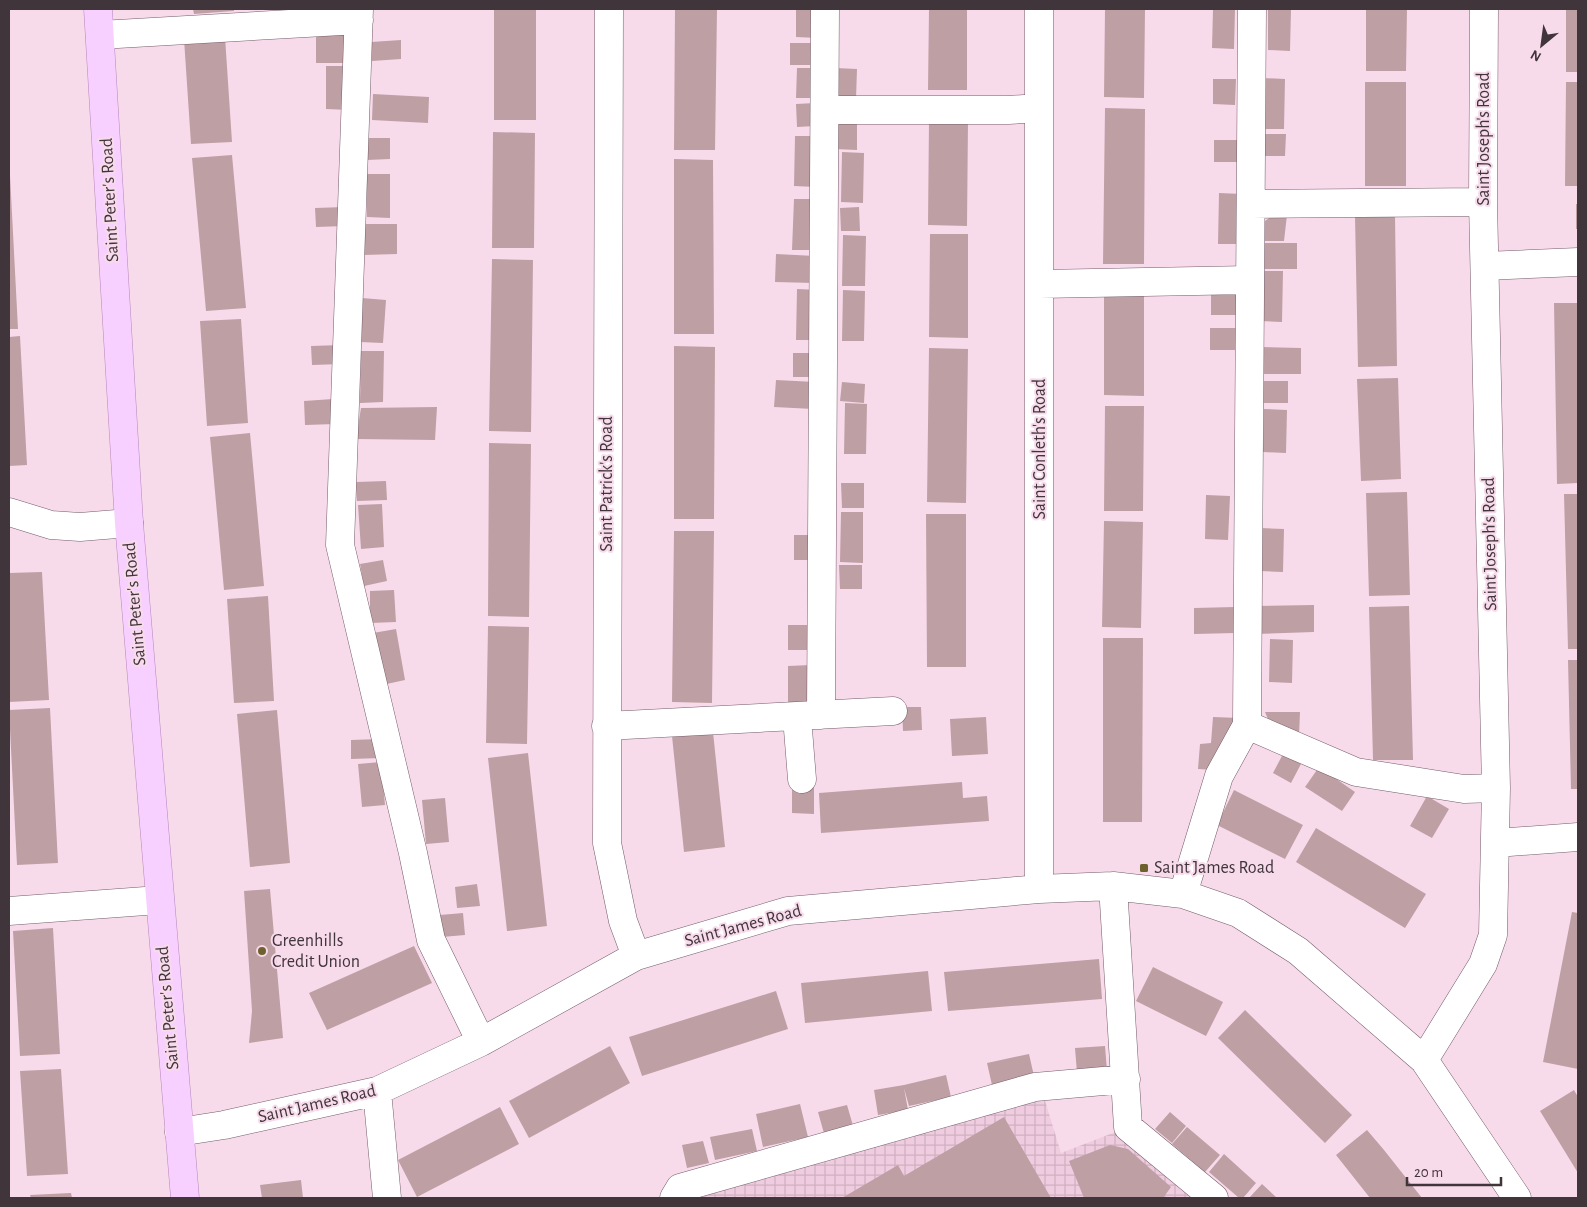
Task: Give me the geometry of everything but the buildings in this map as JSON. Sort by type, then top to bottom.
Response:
[{"type":"main road","name":"Saint Peter's Road","points":[[99,22],[129,523],[185,1198]]},
{"type":"street","name":"Saint Patrick's Road","points":[[609,9],[607,843],[623,920],[636,956]]},
{"type":"street","points":[[802,778],[809,716],[825,110],[825,9]]},
{"type":"street","name":"Saint Conleth's Road","points":[[1039,888],[1040,9]]},
{"type":"street","points":[[1183,894],[1219,776],[1247,725],[1252,9]]},
{"type":"street","name":"Saint Joseph's Road","points":[[1424,1060],[1483,964],[1494,935],[1496,788],[1483,202],[1484,9]]},
{"type":"street","points":[[99,22],[359,14],[340,545],[413,853],[431,940],[481,1042]]},
{"type":"street","points":[[825,110],[998,110],[1039,108]]},
{"type":"street","points":[[1252,204],[1483,202]]},
{"type":"street","points":[[1485,266],[1578,262]]},
{"type":"street","points":[[1040,284],[1249,280]]},
{"type":"street","points":[[9,512],[51,525],[84,527],[129,523]]},
{"type":"street","points":[[606,726],[893,712]]},
{"type":"street","points":[[1247,725],[1356,772],[1464,789],[1496,788]]},
{"type":"street","points":[[1496,843],[1578,837]]},
{"type":"street","points":[[1113,886],[1128,1126],[1214,1198]]},
{"type":"street","name":"Saint James Road","points":[[179,1132],[224,1125],[377,1091],[481,1042],[636,956],[788,911],[1039,888],[1113,886],[1183,894],[1238,913],[1298,951],[1424,1060],[1516,1198]]},
{"type":"street","points":[[9,911],[159,900]]},
{"type":"street","points":[[674,1198],[680,1188],[1035,1087],[1126,1079]]},
{"type":"street","points":[[377,1091],[387,1198]]},
{"type":"shaded area","points":[[1043,1094],[1061,1153],[1118,1131],[1195,1198],[684,1198]]},
{"type":"place","name":"Saint James Road","points":[[1144,868]]},
{"type":"place","name":"Greenhills Credit Union","points":[[262,951]]}]
